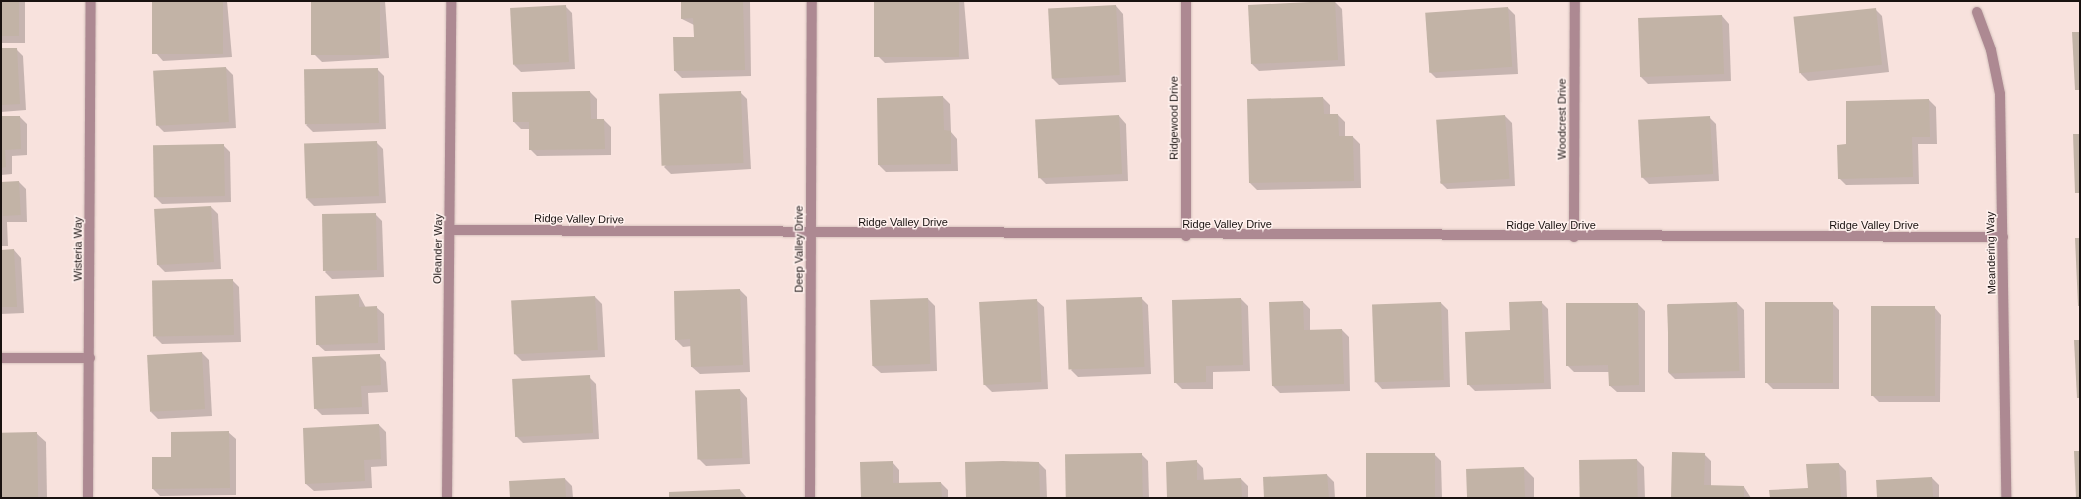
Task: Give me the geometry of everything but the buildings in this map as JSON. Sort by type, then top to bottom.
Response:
[{"type":"street","name":"Wisteria Way","points":[[88,498],[91,1]]},
{"type":"street","name":"Oleander Way","points":[[447,498],[451,1]]},
{"type":"street","name":"Deep Valley Drive","points":[[810,498],[812,1]]},
{"type":"street","name":"Ridgewood Drive","points":[[1186,1],[1186,236]]},
{"type":"street","name":"Woodcrest Drive","points":[[1574,237],[1575,1]]},
{"type":"street","name":"Meandering Way","points":[[1977,12],[1991,50],[2000,94],[2006,498]]},
{"type":"street","name":"Ridge Valley Drive","points":[[450,230],[1186,236],[2003,237]]},
{"type":"street","points":[[1,358],[90,358]]}]
